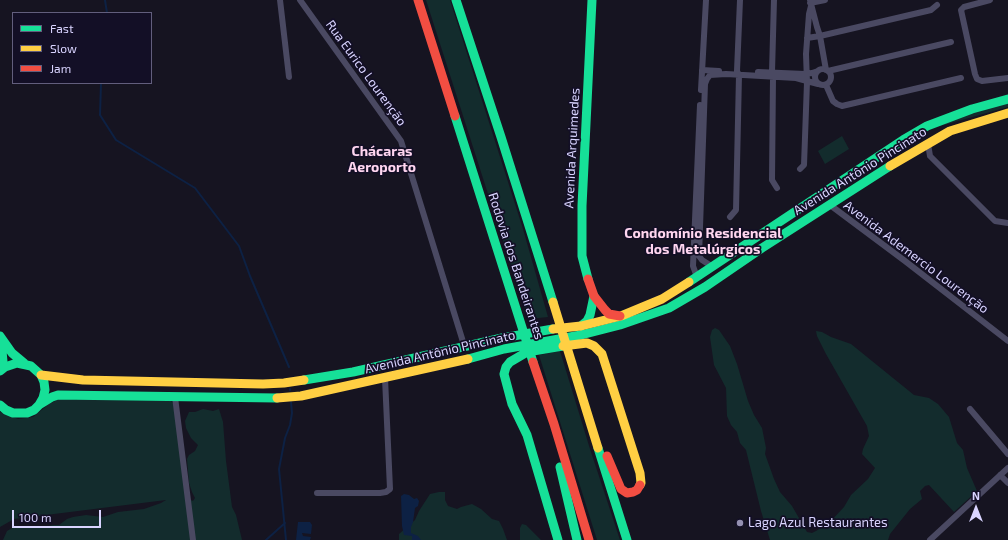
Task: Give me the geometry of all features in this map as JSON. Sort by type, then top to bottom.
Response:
[{"type":"main road","name":"Rodovia dos Bandeirantes","points":[[418,0],[533,363],[554,424],[589,540]]},
{"type":"main road","name":"Rodovia dos Bandeirantes","points":[[456,0],[501,137],[627,540]]},
{"type":"main road","name":"Avenida Arquimedes","points":[[592,0],[582,256],[594,296],[604,310],[609,314],[621,316]]},
{"type":"main road","name":"Avenida Antônio Pincinato","points":[[0,337],[12,353],[24,363],[36,370],[41,375],[56,378],[163,382],[277,383],[353,372],[464,345],[540,331],[581,326],[621,316],[662,299],[713,267],[903,140],[927,126],[972,109],[1008,99]]},
{"type":"main road","name":"Avenida Antônio Pincinato","points":[[2,408],[13,413],[20,414],[34,410],[39,405],[58,395],[269,399],[301,396],[453,363],[504,349],[581,336],[620,325],[669,308],[718,279],[762,248],[880,172],[950,131],[1008,113]]},
{"type":"main road","points":[[927,126],[928,144]]},
{"type":"main road","points":[[880,172],[887,164],[888,159],[885,153]]},
{"type":"main road","points":[[697,277],[705,280],[718,279]]},
{"type":"main road","points":[[581,326],[587,321],[590,315],[594,296]]},
{"type":"main road","points":[[0,337],[3,362],[0,371]]},
{"type":"main road","points":[[558,540],[527,435],[506,389],[504,374],[506,367],[515,358],[532,351],[582,342],[591,344],[597,349],[602,354],[640,473],[641,483],[635,491],[627,492],[621,489],[584,403]]},
{"type":"main road","points":[[0,371],[11,364],[24,363]]},
{"type":"main road","points":[[371,368],[381,372],[385,378]]},
{"type":"main road","points":[[313,393],[311,388],[314,383],[344,377],[353,372]]},
{"type":"main road","points":[[39,405],[45,390],[41,375]]},
{"type":"main road","points":[[163,382],[172,388],[175,397]]},
{"type":"main road","points":[[554,424],[558,456],[577,540]]},
{"type":"main road","points":[[618,511],[633,540]]},
{"type":"street","points":[[280,0],[289,77]]},
{"type":"street","name":"Rua Eurico Lourenção","points":[[300,0],[401,141],[464,345]]},
{"type":"street","points":[[697,277],[693,266],[693,259],[706,0]]},
{"type":"street","points":[[730,217],[736,210],[740,0]]},
{"type":"street","points":[[774,0],[772,180],[776,188]]},
{"type":"street","points":[[810,3],[825,0]]},
{"type":"street","points":[[990,0],[964,7],[961,10],[973,67],[977,79],[982,81],[1008,78]]},
{"type":"street","points":[[810,3],[820,36],[827,71],[831,79],[826,85]]},
{"type":"street","points":[[800,169],[804,165],[807,38],[810,3]]},
{"type":"street","points":[[807,38],[931,10],[937,5]]},
{"type":"street","points":[[772,75],[806,74],[818,70],[827,71],[951,42]]},
{"type":"street","points":[[702,70],[772,75],[796,78],[807,82],[826,85]]},
{"type":"street","points":[[818,70],[815,77],[818,84]]},
{"type":"street","points":[[713,267],[702,260],[699,256],[705,84],[710,75],[738,73]]},
{"type":"street","points":[[826,85],[833,101],[842,106],[961,78]]},
{"type":"street","points":[[928,144],[930,156],[995,221],[1008,223]]},
{"type":"street","name":"Avenida Ademercio Lourenção","points":[[830,205],[1008,341]]},
{"type":"street","points":[[318,493],[380,493],[386,492],[390,489],[385,378]]},
{"type":"street","points":[[175,397],[193,540]]},
{"type":"street","points":[[970,409],[1008,454]]},
{"type":"street","points":[[930,540],[1008,468]]},
{"type":"street","points":[[1000,475],[1008,483]]},
{"type":"green space","points":[[426,0],[450,0],[523,229],[548,317],[528,319]]},
{"type":"green space","points":[[1008,102],[1008,107],[944,125],[951,118]]},
{"type":"green space","points":[[842,136],[849,149],[825,164],[818,151]]},
{"type":"green space","points":[[715,328],[719,330],[730,346],[748,401],[762,428],[766,448],[765,454],[774,479],[780,492],[792,506],[807,532],[812,533],[830,522],[844,507],[851,495],[868,479],[875,468],[862,454],[869,436],[867,426],[826,354],[816,331],[851,344],[914,395],[929,398],[938,404],[949,417],[957,443],[963,450],[967,468],[977,491],[954,512],[929,485],[925,486],[920,491],[922,499],[910,509],[890,534],[888,540],[770,540],[761,511],[746,450],[740,443],[737,432],[731,425],[727,416],[726,388],[714,365],[710,337],[712,330]]},
{"type":"green space","points":[[560,351],[620,540],[597,540],[539,355]]},
{"type":"green space","points":[[63,397],[168,399],[173,403],[189,499],[193,501],[195,498],[189,483],[187,459],[189,455],[195,451],[198,445],[191,438],[186,428],[185,421],[189,412],[195,412],[203,409],[213,411],[219,409],[223,422],[232,507],[236,515],[242,540],[3,540],[7,531],[14,527],[36,528],[59,525],[67,519],[73,517],[86,515],[103,517],[118,512],[144,509],[166,500],[14,519],[0,527],[0,412],[18,419],[33,417],[49,404]]},
{"type":"green space","points":[[445,492],[445,500],[448,506],[457,509],[472,504],[481,509],[492,519],[499,521],[507,540],[399,540],[399,534],[415,520],[430,494]]},
{"type":"green space","points":[[522,524],[526,525],[541,540],[520,540],[520,528]]},
{"type":"water","points":[[404,494],[409,495],[414,499],[417,498],[419,501],[418,506],[415,508],[411,533],[418,536],[421,540],[412,540],[412,536],[404,535],[402,526],[401,496]]},
{"type":"water","points":[[298,522],[310,522],[312,525],[311,534],[302,533],[303,536],[311,537],[310,540],[296,540]]},
{"type":"waterway","points":[[105,0],[107,12]]},
{"type":"waterway","points":[[101,84],[100,115],[116,140],[195,188],[239,246],[250,276],[289,367]]},
{"type":"waterway","points":[[286,540],[279,469],[285,438],[290,425],[292,413],[291,402]]},
{"type":"waterway","points":[[266,540],[285,523]]},
{"type":"traffic: fast","points":[[456,0],[553,302]]},
{"type":"traffic: fast","points":[[588,279],[582,256],[582,206],[592,0]]},
{"type":"traffic: fast","points":[[689,282],[903,140],[927,126],[972,109],[1008,99]]},
{"type":"traffic: fast","points":[[455,116],[533,362]]},
{"type":"traffic: fast","points":[[468,359],[504,349],[581,335],[620,325],[669,308],[705,287],[762,248],[890,166]]},
{"type":"traffic: fast","points":[[581,326],[587,321],[590,315],[594,296]]},
{"type":"traffic: fast","points":[[304,380],[353,372],[502,338],[553,329]]},
{"type":"traffic: fast","points":[[0,336],[12,353],[24,363]]},
{"type":"traffic: fast","points":[[0,371],[3,362],[1,339]]},
{"type":"traffic: fast","points":[[558,540],[527,435],[512,404],[504,374],[506,367],[510,362],[527,352],[563,346]]},
{"type":"traffic: fast","points":[[0,371],[5,367],[17,363],[31,366],[41,375],[45,390],[39,405],[34,410],[27,413],[13,413],[0,405]]},
{"type":"traffic: fast","points":[[39,405],[58,395],[277,398]]},
{"type":"traffic: fast","points":[[598,448],[627,540]]},
{"type":"traffic: fast","points":[[560,467],[577,540]]},
{"type":"traffic: slow","points":[[890,166],[950,131],[1008,113]]},
{"type":"traffic: slow","points":[[553,329],[581,326],[621,316],[662,299],[689,282]]},
{"type":"traffic: slow","points":[[553,302],[598,448]]},
{"type":"traffic: slow","points":[[563,346],[587,343],[594,346],[602,354],[640,473],[640,485]]},
{"type":"traffic: slow","points":[[277,398],[301,396],[468,359]]},
{"type":"traffic: slow","points":[[41,375],[83,380],[263,384],[304,380]]},
{"type":"traffic: jam","points":[[418,0],[455,116]]},
{"type":"traffic: jam","points":[[588,279],[594,296],[605,310],[609,314],[620,316]]},
{"type":"traffic: jam","points":[[533,362],[554,424],[589,540]]},
{"type":"traffic: jam","points":[[607,456],[621,489],[627,493],[633,492],[637,490],[640,485]]},
{"type":"place","name":"Lago Azul Restaurantes","points":[[740,523]]},
{"type":"district","name":"Chácaras Aeroporto","points":[[382,160]]},
{"type":"district","name":"Condomínio Residencial dos Metalúrgicos","points":[[703,242]]}]
